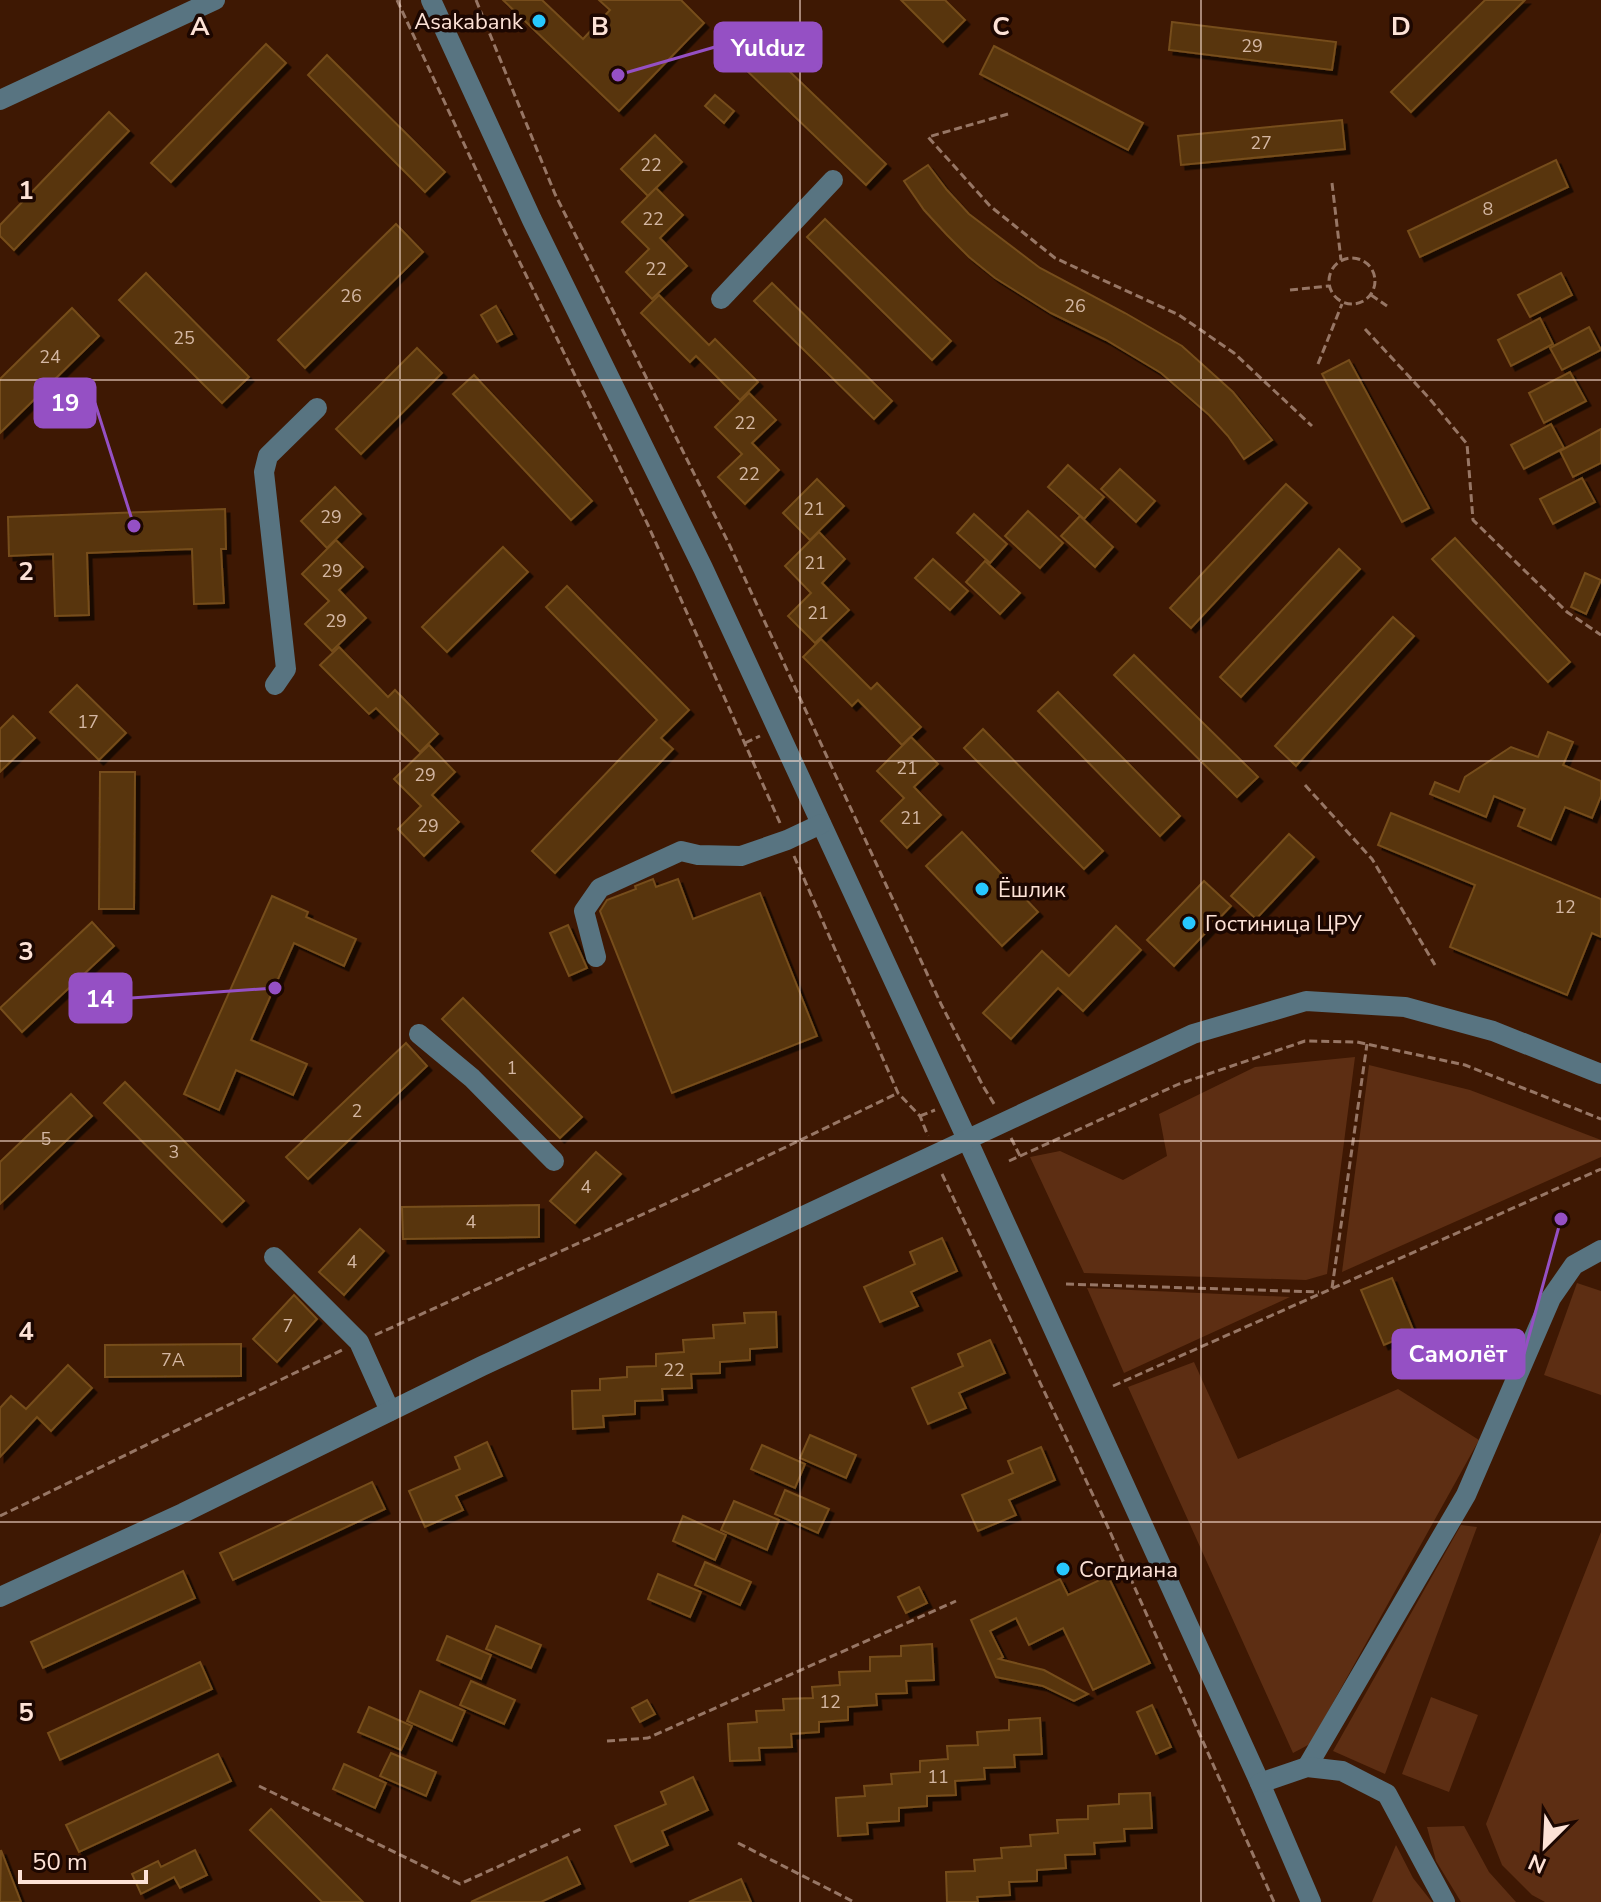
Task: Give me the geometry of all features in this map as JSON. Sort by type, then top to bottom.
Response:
[{"type":"street","points":[[0,100],[215,0]]},
{"type":"street","points":[[431,0],[532,220],[703,568],[967,1139],[1260,1783],[1311,1902]]},
{"type":"street","points":[[721,299],[833,180]]},
{"type":"street","points":[[275,685],[286,669],[264,472],[268,456],[317,408]]},
{"type":"street","points":[[596,957],[584,911],[600,888],[681,851],[698,855],[741,856],[821,824]]},
{"type":"street","points":[[0,1597],[183,1513],[482,1366],[1193,1034],[1306,1001],[1405,1007],[1493,1031],[1601,1074]]},
{"type":"street","points":[[419,1034],[472,1078],[554,1161]]},
{"type":"street","points":[[1307,1767],[1466,1495],[1551,1298],[1574,1265],[1601,1250]]},
{"type":"street","points":[[274,1257],[359,1342],[390,1411]]},
{"type":"street","points":[[1260,1783],[1307,1767],[1342,1771],[1387,1794],[1445,1902]]},
{"type":"path","points":[[397,0],[505,232],[648,525],[898,1093],[920,1116],[931,1143]]},
{"type":"path","points":[[476,0],[555,194],[728,542],[941,1004],[999,1112]]},
{"type":"path","points":[[1008,114],[928,137],[990,206],[1055,258],[1179,315],[1234,353],[1312,426]]},
{"type":"path","points":[[1332,183],[1341,260]]},
{"type":"path","points":[[1356,258],[1370,266],[1375,281],[1371,295],[1358,304],[1343,303],[1331,293],[1328,278],[1341,260],[1356,258]]},
{"type":"path","points":[[1290,290],[1329,286]]},
{"type":"path","points":[[1371,295],[1387,306]]},
{"type":"path","points":[[1318,364],[1343,303]]},
{"type":"path","points":[[1365,329],[1467,444],[1473,520],[1567,612],[1601,635]]},
{"type":"path","points":[[800,719],[808,716]]},
{"type":"path","points":[[744,743],[764,734]]},
{"type":"path","points":[[1305,785],[1372,859],[1435,965]]},
{"type":"path","points":[[1009,1161],[1179,1084],[1305,1041],[1357,1042],[1465,1065],[1601,1119]]},
{"type":"path","points":[[1332,1288],[1367,1044]]},
{"type":"path","points":[[0,1516],[359,1342],[703,1187],[898,1093]]},
{"type":"path","points":[[920,1116],[935,1110]]},
{"type":"path","points":[[1009,1134],[1020,1156]]},
{"type":"path","points":[[1113,1386],[1601,1169]]},
{"type":"path","points":[[942,1174],[1107,1525],[1274,1902]]},
{"type":"path","points":[[1066,1284],[1322,1293]]},
{"type":"path","points":[[607,1741],[648,1738],[956,1601]]},
{"type":"path","points":[[259,1786],[460,1884],[583,1828]]},
{"type":"path","points":[[738,1843],[854,1902]]},
{"type":"shaded area","points":[[1355,1057],[1327,1274],[1306,1280],[1084,1273],[1030,1157],[1060,1151],[1123,1180],[1167,1156],[1159,1114],[1255,1067]]},
{"type":"shaded area","points":[[1369,1065],[1470,1090],[1601,1140],[1601,1157],[1342,1272]]},
{"type":"shaded area","points":[[1577,1283],[1601,1291],[1601,1395],[1544,1375]]},
{"type":"shaded area","points":[[1087,1288],[1290,1297],[1124,1373]]},
{"type":"shaded area","points":[[1194,1362],[1238,1459],[1398,1389],[1479,1440],[1310,1744],[1293,1753],[1128,1387]]},
{"type":"shaded area","points":[[1461,1525],[1477,1527],[1385,1774],[1333,1751]]},
{"type":"shaded area","points":[[1601,1532],[1601,1902],[1545,1902],[1532,1895],[1502,1865],[1486,1824]]},
{"type":"shaded area","points":[[1431,1697],[1478,1715],[1449,1792],[1402,1774]]},
{"type":"shaded area","points":[[1464,1826],[1489,1872],[1516,1902],[1461,1902],[1436,1861],[1427,1827]]},
{"type":"shaded area","points":[[1396,1845],[1413,1878],[1432,1902],[1372,1902]]},
{"type":"building","points":[[503,0],[542,0],[583,39],[610,10],[599,0],[681,0],[704,23],[619,111]]},
{"type":"building","points":[[901,0],[945,0],[965,20],[943,42]]},
{"type":"building","points":[[1485,0],[1525,0],[1411,112],[1391,92]]},
{"type":"building","points":[[1172,22],[1336,42],[1332,70],[1169,50]]},
{"type":"building","points":[[266,44],[286,63],[171,182],[151,163]]},
{"type":"building","points":[[761,44],[886,164],[866,185],[741,65]]},
{"type":"building","points":[[994,46],[1143,123],[1128,150],[980,74]]},
{"type":"building","points":[[327,55],[445,172],[425,192],[308,75]]},
{"type":"building","points":[[715,95],[734,111],[724,123],[705,106]]},
{"type":"building","points":[[109,112],[129,131],[14,250],[0,236],[0,225]]},
{"type":"building","points":[[1342,120],[1345,149],[1181,165],[1178,136]]},
{"type":"building","points":[[655,135],[682,162],[648,196],[621,169]]},
{"type":"building","points":[[1556,160],[1568,187],[1420,257],[1408,231]]},
{"type":"building","points":[[928,165],[969,214],[1040,268],[1182,346],[1233,392],[1272,440],[1244,459],[1209,415],[1161,373],[1106,340],[1051,313],[995,278],[947,235],[924,210],[904,181]]},
{"type":"building","points":[[656,188],[683,215],[660,238],[687,266],[652,299],[626,272],[649,249],[622,222]]},
{"type":"building","points":[[825,219],[951,341],[932,360],[807,237]]},
{"type":"building","points":[[396,224],[423,252],[305,368],[278,340]]},
{"type":"building","points":[[146,273],[249,377],[222,403],[119,300]]},
{"type":"building","points":[[1561,273],[1572,295],[1530,317],[1518,295]]},
{"type":"building","points":[[772,283],[892,401],[874,419],[754,301]]},
{"type":"building","points":[[659,295],[709,345],[715,339],[758,382],[740,400],[696,356],[690,362],[641,313]]},
{"type":"building","points":[[496,306],[512,334],[497,342],[481,315]]},
{"type":"building","points":[[72,308],[99,336],[0,433],[0,379]]},
{"type":"building","points":[[1540,318],[1553,344],[1511,366],[1498,340]]},
{"type":"building","points":[[1589,327],[1601,350],[1562,370],[1550,348]]},
{"type":"building","points":[[417,348],[442,373],[361,454],[336,429]]},
{"type":"building","points":[[1349,360],[1429,508],[1402,522],[1322,374]]},
{"type":"building","points":[[1570,372],[1586,401],[1544,423],[1529,393]]},
{"type":"building","points":[[474,375],[592,501],[571,520],[453,394]]},
{"type":"building","points":[[749,393],[776,420],[752,443],[779,470],[745,504],[718,477],[742,454],[715,427]]},
{"type":"building","points":[[1551,424],[1564,448],[1524,469],[1511,445]]},
{"type":"building","points":[[1601,429],[1601,463],[1573,477],[1560,451]]},
{"type":"building","points":[[1068,465],[1104,497],[1084,519],[1048,487]]},
{"type":"building","points":[[1120,469],[1155,501],[1136,522],[1101,489]]},
{"type":"building","points":[[1582,478],[1595,502],[1553,524],[1540,499]]},
{"type":"building","points":[[817,479],[844,506],[810,540],[783,513]]},
{"type":"building","points":[[1286,484],[1307,503],[1191,628],[1170,608]]},
{"type":"building","points":[[335,487],[361,514],[327,548],[301,521]]},
{"type":"building","points":[[225,509],[226,549],[221,549],[224,603],[194,604],[192,549],[87,553],[89,615],[55,616],[53,554],[9,556],[8,517]]},
{"type":"building","points":[[1028,511],[1063,543],[1040,568],[1005,536]]},
{"type":"building","points":[[974,514],[1007,544],[990,563],[957,533]]},
{"type":"building","points":[[1080,516],[1113,547],[1095,567],[1061,536]]},
{"type":"building","points":[[819,532],[845,559],[822,583],[849,610],[815,643],[788,616],[811,593],[785,566]]},
{"type":"building","points":[[1455,538],[1570,662],[1548,682],[1432,559]]},
{"type":"building","points":[[336,540],[363,567],[339,590],[366,618],[332,651],[305,624],[329,601],[302,574]]},
{"type":"building","points":[[503,547],[528,572],[447,652],[422,627]]},
{"type":"building","points":[[1339,549],[1360,569],[1241,697],[1220,677]]},
{"type":"building","points":[[933,559],[968,591],[950,610],[915,578]]},
{"type":"building","points":[[985,561],[1020,593],[1000,614],[966,582]]},
{"type":"building","points":[[1585,573],[1601,580],[1586,614],[1571,607]]},
{"type":"building","points":[[567,586],[689,710],[661,738],[673,749],[555,873],[532,851],[657,720],[546,607]]},
{"type":"building","points":[[1393,617],[1414,636],[1296,766],[1275,746]]},
{"type":"building","points":[[821,639],[871,689],[877,683],[921,727],[902,745],[858,700],[852,706],[803,657]]},
{"type":"building","points":[[339,647],[388,697],[395,690],[438,734],[420,752],[376,708],[369,714],[320,665]]},
{"type":"building","points":[[1134,655],[1258,777],[1237,797],[1114,675]]},
{"type":"building","points":[[77,685],[126,733],[99,760],[50,712]]},
{"type":"building","points":[[1058,692],[1180,816],[1160,836],[1038,711]]},
{"type":"building","points":[[13,716],[35,738],[0,772],[0,729]]},
{"type":"building","points":[[983,729],[1103,851],[1084,869],[964,748]]},
{"type":"building","points":[[1548,732],[1573,742],[1563,765],[1601,781],[1601,796],[1592,818],[1565,807],[1551,840],[1518,826],[1525,809],[1494,796],[1486,817],[1430,794],[1435,782],[1459,792],[1465,777],[1511,747],[1538,757]]},
{"type":"building","points":[[911,737],[938,764],[914,787],[941,815],[907,848],[881,821],[904,798],[877,771]]},
{"type":"building","points":[[429,745],[455,772],[432,795],[459,822],[424,856],[398,829],[421,806],[394,779]]},
{"type":"building","points":[[100,772],[135,772],[134,909],[99,909]]},
{"type":"building","points":[[1391,813],[1601,899],[1601,937],[1592,933],[1567,995],[1450,947],[1475,885],[1378,845]]},
{"type":"building","name":"Ёшлик","points":[[962,832],[1038,912],[1002,946],[926,866]]},
{"type":"building","points":[[1289,834],[1314,857],[1256,919],[1231,896]]},
{"type":"building","points":[[653,879],[656,887],[678,879],[693,919],[760,893],[817,1036],[672,1093],[600,911],[607,900]]},
{"type":"building","name":"Гостиница ЦРУ","points":[[1204,881],[1231,906],[1174,966],[1147,940]]},
{"type":"building","points":[[272,896],[308,912],[306,917],[356,939],[344,966],[294,943],[251,1040],[307,1064],[293,1095],[236,1070],[219,1110],[184,1094]]},
{"type":"building","points":[[92,922],[114,946],[22,1032],[0,1008]]},
{"type":"building","points":[[568,925],[587,968],[569,976],[550,933]]},
{"type":"building","points":[[1116,926],[1141,950],[1083,1011],[1058,988],[1011,1039],[983,1013],[1042,951],[1069,976]]},
{"type":"building","points":[[463,998],[582,1117],[560,1138],[442,1019]]},
{"type":"building","points":[[406,1043],[427,1066],[308,1179],[286,1157]]},
{"type":"building","points":[[125,1082],[244,1201],[222,1222],[104,1103]]},
{"type":"building","points":[[71,1094],[92,1116],[0,1204],[0,1162]]},
{"type":"building","points":[[596,1152],[621,1174],[575,1223],[550,1201]]},
{"type":"building","points":[[539,1205],[539,1237],[403,1239],[402,1207]]},
{"type":"building","points":[[360,1229],[384,1251],[344,1295],[319,1272]]},
{"type":"building","points":[[942,1238],[957,1271],[911,1292],[918,1306],[880,1322],[864,1287],[915,1264],[910,1252]]},
{"type":"building","points":[[1392,1278],[1414,1332],[1384,1345],[1361,1290]]},
{"type":"building","points":[[294,1295],[317,1319],[277,1362],[253,1339]]},
{"type":"building","points":[[776,1312],[777,1347],[750,1349],[750,1360],[720,1362],[720,1373],[691,1374],[692,1388],[662,1389],[663,1400],[635,1401],[635,1414],[603,1416],[604,1427],[573,1429],[572,1391],[600,1390],[600,1379],[627,1377],[627,1367],[656,1366],[656,1354],[684,1352],[683,1340],[714,1338],[713,1325],[745,1323],[744,1313]]},
{"type":"building","points":[[990,1340],[1005,1373],[959,1393],[966,1408],[928,1424],[912,1388],[963,1366],[958,1354]]},
{"type":"building","points":[[241,1344],[241,1376],[105,1377],[105,1345]]},
{"type":"building","points":[[68,1365],[92,1388],[51,1431],[37,1417],[0,1457],[0,1408],[11,1396],[26,1409]]},
{"type":"building","points":[[810,1435],[856,1455],[846,1478],[800,1458]]},
{"type":"building","points":[[487,1442],[502,1476],[456,1496],[463,1510],[425,1527],[409,1491],[460,1469],[455,1457]]},
{"type":"building","points":[[762,1445],[805,1464],[795,1488],[751,1469]]},
{"type":"building","points":[[1041,1447],[1055,1480],[1009,1500],[1016,1515],[978,1531],[962,1495],[1013,1473],[1008,1461]]},
{"type":"building","points":[[372,1482],[385,1509],[233,1580],[220,1553]]},
{"type":"building","points":[[785,1490],[829,1509],[818,1533],[775,1514]]},
{"type":"building","points":[[734,1501],[779,1520],[767,1550],[721,1530]]},
{"type":"building","points":[[683,1516],[726,1535],[715,1560],[673,1541]]},
{"type":"building","points":[[705,1562],[751,1582],[740,1605],[695,1585]]},
{"type":"building","points":[[183,1571],[195,1598],[43,1668],[31,1642]]},
{"type":"building","points":[[658,1574],[701,1592],[690,1617],[648,1599]]},
{"type":"building","points":[[1108,1576],[1150,1663],[1093,1690],[1063,1628],[1029,1645],[1016,1618],[990,1631],[1003,1657],[999,1659],[1044,1670],[1088,1694],[1074,1701],[1043,1686],[996,1677],[971,1620],[1060,1579],[1068,1595]]},
{"type":"building","points":[[919,1587],[927,1603],[906,1613],[898,1597]]},
{"type":"building","points":[[496,1626],[541,1645],[531,1668],[486,1649]]},
{"type":"building","points":[[447,1636],[491,1655],[481,1679],[437,1660]]},
{"type":"building","points":[[932,1644],[934,1680],[906,1681],[907,1693],[876,1694],[877,1705],[848,1707],[848,1720],[819,1722],[819,1732],[791,1734],[792,1747],[759,1748],[760,1760],[730,1761],[728,1724],[757,1722],[756,1711],[784,1710],[783,1699],[813,1698],[812,1687],[840,1685],[839,1672],[870,1671],[870,1657],[901,1656],[901,1646]]},
{"type":"building","points":[[200,1662],[212,1689],[60,1760],[48,1733]]},
{"type":"building","points":[[471,1681],[515,1700],[504,1724],[460,1705]]},
{"type":"building","points":[[420,1691],[465,1711],[452,1741],[407,1721]]},
{"type":"building","points":[[647,1700],[655,1714],[640,1722],[632,1708]]},
{"type":"building","points":[[1152,1705],[1171,1747],[1156,1754],[1137,1712]]},
{"type":"building","points":[[369,1707],[412,1726],[401,1750],[358,1732]]},
{"type":"building","points":[[1040,1718],[1042,1754],[1014,1755],[1015,1767],[984,1768],[985,1779],[955,1781],[956,1795],[927,1796],[927,1806],[899,1808],[899,1821],[867,1823],[868,1834],[838,1836],[836,1798],[865,1796],[864,1786],[892,1784],[891,1774],[920,1772],[920,1761],[948,1759],[947,1746],[978,1745],[977,1732],[1009,1730],[1009,1720]]},
{"type":"building","points":[[391,1753],[436,1772],[426,1796],[380,1776]]},
{"type":"building","points":[[218,1754],[231,1781],[79,1852],[66,1825]]},
{"type":"building","points":[[344,1764],[386,1783],[375,1808],[333,1789]]},
{"type":"building","points":[[693,1777],[708,1810],[662,1831],[668,1845],[631,1862],[615,1826],[666,1804],[661,1792]]},
{"type":"building","points":[[1150,1793],[1152,1828],[1124,1829],[1125,1841],[1094,1843],[1095,1854],[1065,1855],[1066,1868],[1037,1870],[1037,1881],[1009,1882],[1010,1895],[977,1897],[978,1902],[947,1902],[946,1872],[975,1871],[974,1860],[1002,1858],[1001,1848],[1031,1846],[1030,1835],[1058,1833],[1057,1820],[1088,1819],[1088,1806],[1119,1804],[1119,1794]]},
{"type":"building","points":[[271,1809],[363,1902],[322,1902],[250,1830]]},
{"type":"building","points":[[1,1850],[21,1902],[0,1902]]},
{"type":"building","points":[[195,1850],[207,1875],[180,1888],[174,1877],[141,1894],[132,1874],[158,1861],[161,1867]]},
{"type":"building","points":[[567,1857],[580,1884],[541,1902],[471,1902]]},
{"type":"building","points":[[741,1879],[751,1902],[689,1902]]},
{"type":"place","name":"Asakabank","points":[[539,21]]},
{"type":"place","name":"Yulduz","points":[[618,75]]},
{"type":"place","name":"19","points":[[134,526]]},
{"type":"place","name":"Ёшлик","points":[[982,889]]},
{"type":"place","name":"Гостиница ЦРУ","points":[[1189,923]]},
{"type":"place","name":"14","points":[[275,988]]},
{"type":"place","name":"Самолёт","points":[[1561,1219]]},
{"type":"place","name":"Согдиана","points":[[1063,1569]]}]
